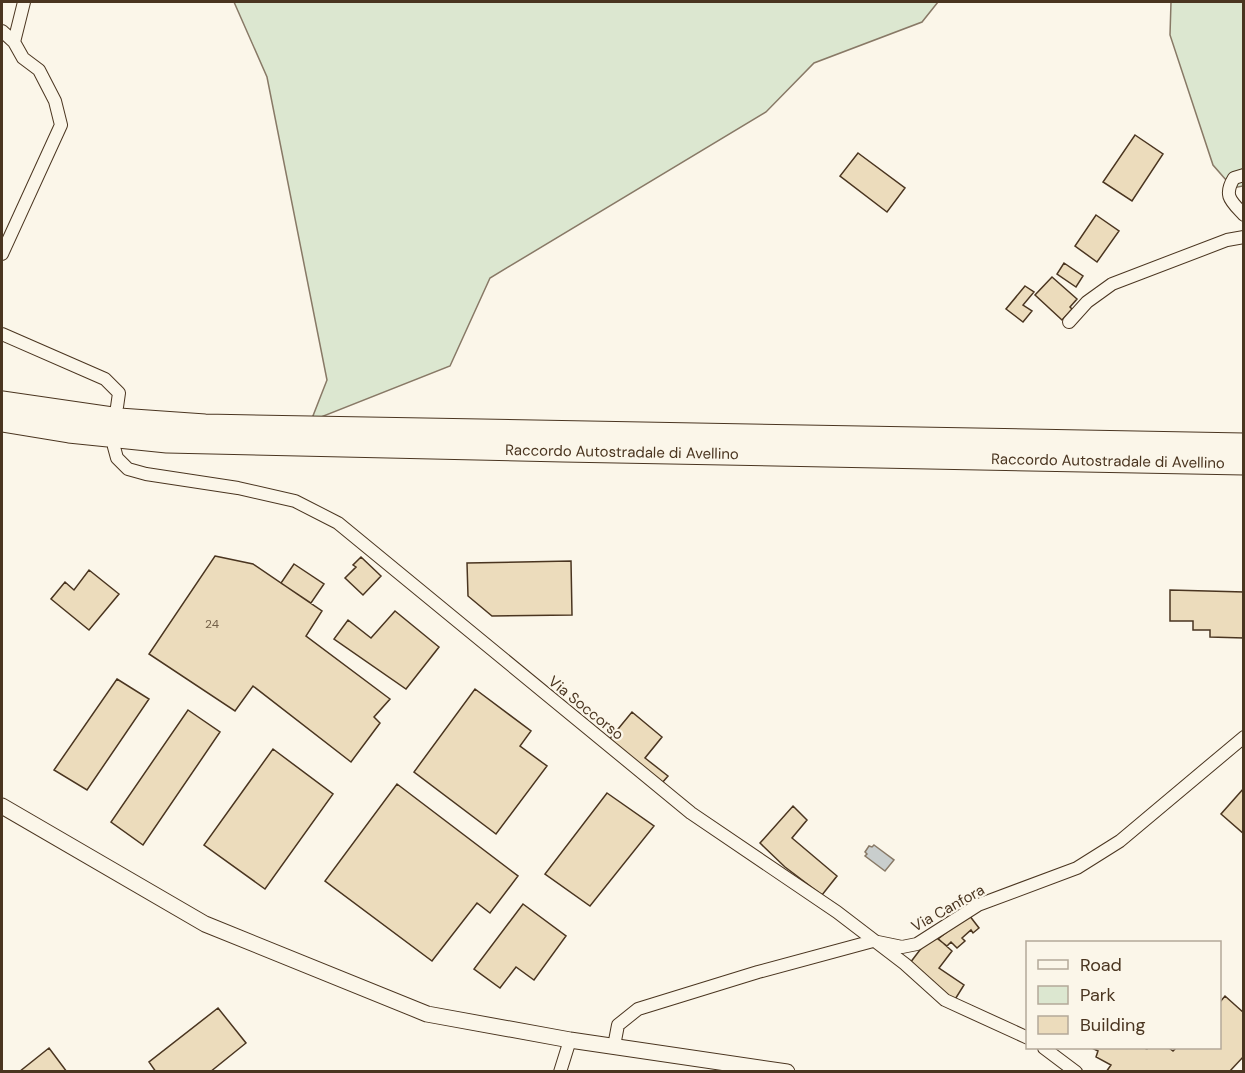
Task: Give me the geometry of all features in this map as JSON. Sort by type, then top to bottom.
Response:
[{"type":"highway","name":"Raccordo Autostradale di Avellino","points":[[2,402],[119,418],[205,425],[1244,444]]},
{"type":"highway","name":"Raccordo Autostradale di Avellino","points":[[2,421],[69,432],[167,442],[1244,464]]},
{"type":"street","points":[[15,42],[24,2]]},
{"type":"street","points":[[2,32],[15,42],[23,58],[39,70],[55,101],[61,125],[2,254]]},
{"type":"street","points":[[1244,175],[1234,178],[1228,187],[1229,198],[1244,215]]},
{"type":"street","points":[[1069,322],[1087,302],[1112,284],[1227,240],[1244,237]]},
{"type":"street","points":[[2,334],[105,380],[119,393],[117,407]]},
{"type":"street","name":"Via Soccorso","points":[[114,447],[117,458],[128,469],[146,474],[238,488],[295,501],[338,523],[691,813],[837,912],[905,964],[945,1000],[1026,1037]]},
{"type":"street","name":"Via Canfora","points":[[614,1046],[618,1025],[638,1009],[758,972],[873,941],[902,947],[918,944],[978,905],[1077,868],[1120,841],[1244,737]]},
{"type":"street","points":[[2,806],[205,924],[426,1014],[570,1040],[787,1071]]},
{"type":"street","points":[[560,1071],[570,1040]]},
{"type":"street","points":[[1047,1049],[1076,1071]]},
{"type":"green space","points":[[234,2],[938,2],[922,22],[814,63],[766,112],[490,278],[450,366],[311,421],[327,380],[267,77]]},
{"type":"green space","points":[[1171,2],[1243,2],[1243,186],[1233,188],[1213,165],[1170,35]]},
{"type":"shaded area","points":[[874,845],[894,860],[885,871],[865,856],[869,846]]},
{"type":"building","points":[[1135,135],[1163,154],[1132,201],[1103,182]]},
{"type":"building","points":[[858,153],[905,188],[887,212],[840,176]]},
{"type":"building","points":[[1096,215],[1119,231],[1097,262],[1075,246]]},
{"type":"building","points":[[1064,263],[1083,276],[1076,287],[1057,274]]},
{"type":"building","points":[[1052,277],[1077,299],[1062,320],[1035,295]]},
{"type":"building","points":[[1025,286],[1034,292],[1023,305],[1032,311],[1023,322],[1006,309]]},
{"type":"building","points":[[215,556],[253,564],[322,611],[306,636],[390,699],[374,717],[380,723],[351,762],[253,686],[235,711],[149,654]]},
{"type":"building","points":[[361,557],[381,576],[363,595],[345,578],[356,567],[353,565]]},
{"type":"building","points":[[571,561],[572,615],[492,616],[468,596],[467,563]]},
{"type":"building","points":[[294,564],[324,584],[311,603],[281,583]]},
{"type":"building","points":[[89,570],[119,594],[89,630],[51,599],[65,582],[74,590]]},
{"type":"building","points":[[1170,590],[1244,592],[1244,638],[1210,637],[1210,630],[1193,630],[1193,621],[1170,621]]},
{"type":"building","points":[[395,611],[439,647],[406,689],[334,639],[348,620],[371,638]]},
{"type":"building","points":[[117,679],[149,699],[87,790],[54,770]]},
{"type":"building","points":[[475,689],[531,731],[520,746],[547,766],[496,834],[414,772]]},
{"type":"building","points":[[188,710],[220,732],[143,845],[111,822]]},
{"type":"building","points":[[632,712],[662,737],[645,758],[668,776],[662,783],[609,740]]},
{"type":"building","points":[[273,749],[333,794],[265,889],[204,845]]},
{"type":"building","points":[[397,784],[518,876],[490,913],[477,903],[432,961],[325,881]]},
{"type":"building","points":[[1244,788],[1244,834],[1221,814]]},
{"type":"building","points":[[607,793],[654,826],[590,906],[545,874]]},
{"type":"building","points":[[793,806],[807,820],[792,838],[837,876],[822,895],[785,867],[760,843]]},
{"type":"building","points":[[523,904],[566,936],[534,980],[516,967],[500,988],[474,969]]},
{"type":"building","points":[[969,915],[979,928],[973,933],[971,930],[962,938],[965,941],[957,948],[951,942],[947,946],[938,939]]},
{"type":"building","points":[[934,935],[952,951],[939,968],[964,985],[954,1001],[910,963]]},
{"type":"building","points":[[1225,996],[1244,1013],[1244,1056],[1229,1072],[1106,1072],[1111,1065],[1096,1057],[1098,1051],[1094,1049],[1170,1049],[1173,1051],[1175,1049],[1221,1049],[1221,1001]]},
{"type":"building","points":[[218,1008],[246,1043],[210,1072],[156,1072],[149,1062]]},
{"type":"building","points":[[49,1048],[67,1072],[19,1072]]}]
